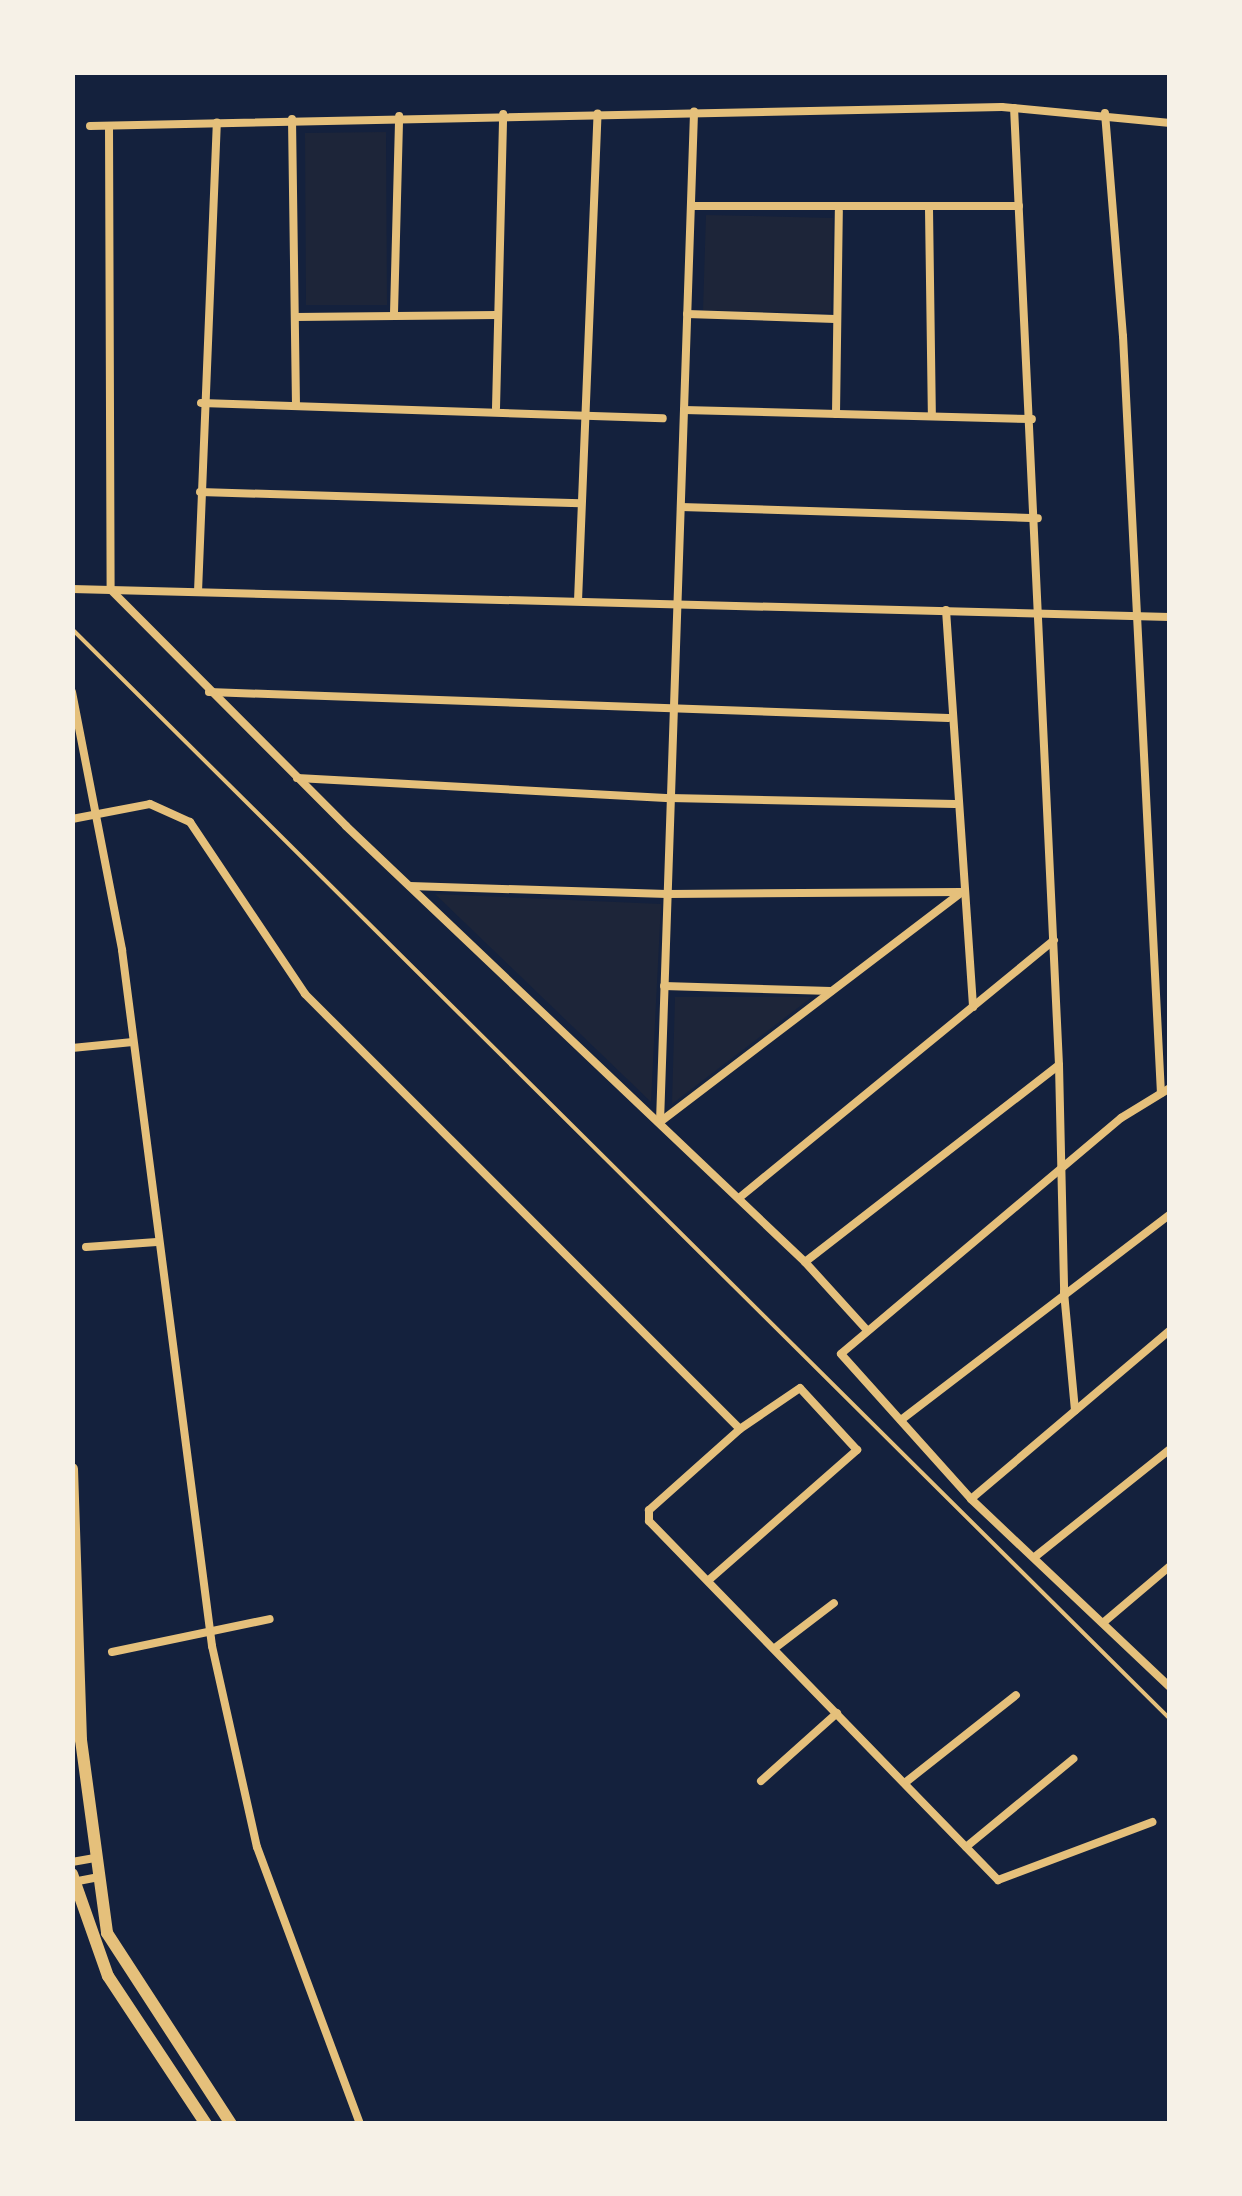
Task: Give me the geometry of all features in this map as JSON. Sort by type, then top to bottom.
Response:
[{"type":"main road","points":[[72,1469],[81,1740],[107,1933],[231,2124]]},
{"type":"main road","points":[[73,1880],[108,1976],[206,2124]]},
{"type":"street","points":[[1014,108],[1038,518],[1037,613],[1059,1065],[1064,1292],[1075,1410]]},
{"type":"street","points":[[90,126],[399,116],[1014,108],[1105,113],[1170,123]]},
{"type":"street","points":[[660,1122],[694,112]]},
{"type":"street","points":[[578,601],[598,113]]},
{"type":"street","points":[[1105,113],[1137,616],[1160,1093]]},
{"type":"street","points":[[496,408],[504,114]]},
{"type":"street","points":[[394,313],[399,116]]},
{"type":"street","points":[[292,119],[296,406]]},
{"type":"street","points":[[198,592],[201,404],[217,122]]},
{"type":"street","points":[[109,126],[111,590],[296,778],[806,1262],[865,1328]]},
{"type":"street","points":[[692,206],[839,211],[1019,206]]},
{"type":"street","points":[[929,209],[932,416]]},
{"type":"street","points":[[836,414],[839,211]]},
{"type":"street","points":[[294,317],[497,314]]},
{"type":"street","points":[[687,314],[836,319]]},
{"type":"street","points":[[201,404],[496,408],[663,418]]},
{"type":"street","points":[[684,410],[1032,419]]},
{"type":"street","points":[[200,492],[581,503]]},
{"type":"street","points":[[681,507],[1038,518]]},
{"type":"street","points":[[72,589],[1170,616]]},
{"type":"street","points":[[946,610],[954,804],[973,1007]]},
{"type":"street","points":[[72,692],[101,813],[210,1633],[257,1848],[360,2124]]},
{"type":"street","points":[[210,692],[949,718]]},
{"type":"street","points":[[296,778],[670,798],[954,804]]},
{"type":"street","points":[[72,818],[150,804],[190,822],[305,994],[740,1430]]},
{"type":"street","points":[[410,886],[668,894],[962,892]]},
{"type":"street","points":[[660,1122],[962,892]]},
{"type":"street","points":[[738,1198],[1054,940]]},
{"type":"street","points":[[664,986],[831,992]]},
{"type":"street","points":[[72,1048],[133,1042]]},
{"type":"street","points":[[806,1262],[1059,1065]]},
{"type":"street","points":[[1170,1088],[1059,1169],[865,1328],[841,1354],[971,1499],[1036,1556],[1170,1687]]},
{"type":"street","points":[[902,1420],[1170,1214]]},
{"type":"street","points":[[86,1247],[157,1242]]},
{"type":"street","points":[[971,1499],[1170,1330]]},
{"type":"street","points":[[710,1579],[857,1450],[800,1388],[740,1430],[648,1514],[837,1713],[906,1782],[966,1847],[1002,1881],[1152,1822]]},
{"type":"street","points":[[1036,1556],[1170,1449]]},
{"type":"street","points":[[1104,1622],[1170,1566]]},
{"type":"street","points":[[775,1648],[834,1603]]},
{"type":"street","points":[[112,1652],[270,1619]]},
{"type":"street","points":[[906,1782],[1016,1695]]},
{"type":"street","points":[[761,1781],[837,1713]]},
{"type":"street","points":[[966,1847],[1074,1759]]},
{"type":"street","points":[[72,1862],[95,1858]]},
{"type":"street","points":[[73,1880],[98,1877]]},
{"type":"lane","points":[[72,629],[1170,1719]]},
{"type":"shaded area","points":[[386,132],[387,305],[306,305],[305,133]]},
{"type":"shaded area","points":[[706,215],[833,218],[831,313],[703,310]]},
{"type":"shaded area","points":[[435,894],[661,904],[651,1102]]},
{"type":"shaded area","points":[[675,997],[812,997],[672,1104]]}]
